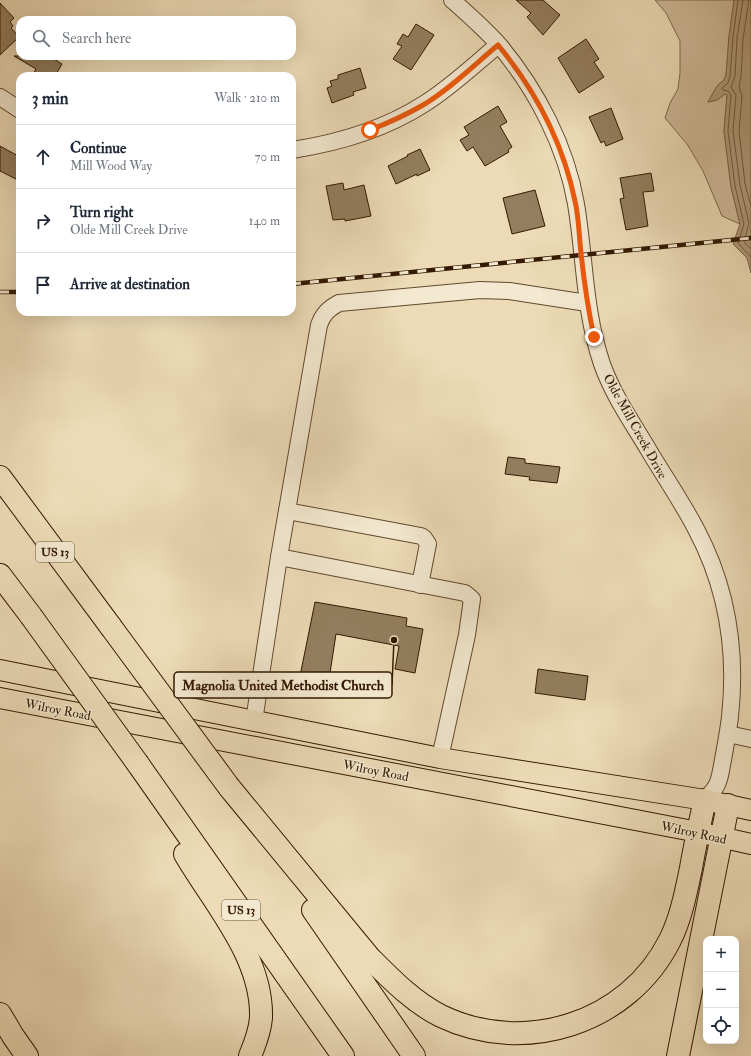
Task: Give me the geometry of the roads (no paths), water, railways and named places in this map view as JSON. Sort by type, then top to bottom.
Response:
[{"type":"highway","name":"US 13","points":[[0,477],[229,786],[414,1056]]},
{"type":"highway","name":"US 13","points":[[0,575],[206,859],[343,1056]]},
{"type":"highway","points":[[138,764],[161,812],[188,858],[228,920],[250,962],[260,995],[260,1019],[257,1039],[250,1056]]},
{"type":"highway","points":[[229,786],[359,945],[393,981],[415,1000],[440,1016],[459,1025],[484,1032],[509,1035],[533,1035],[578,1024],[604,1011],[624,997],[643,980],[658,961],[670,940],[680,917],[698,832],[712,792]]},
{"type":"highway","points":[[678,1056],[728,805]]},
{"type":"highway","points":[[0,1014],[26,1056]]},
{"type":"main road","name":"Wilroy Road","points":[[0,670],[440,758],[712,792],[728,805],[751,810]]},
{"type":"main road","name":"Wilroy Road","points":[[0,698],[698,832],[751,844]]},
{"type":"street","name":"Olde Mill Creek Drive","points":[[452,0],[475,20],[512,61],[534,95],[558,141],[576,203],[587,303],[594,337],[603,367],[616,395],[696,530],[708,555],[720,588],[727,615],[731,643],[732,685],[728,734],[712,792]]},
{"type":"street","points":[[296,149],[329,143],[398,119],[424,105],[443,91],[498,45]]},
{"type":"street","points":[[0,97],[16,107]]},
{"type":"street","points":[[254,721],[279,557],[319,325],[323,315],[330,308],[339,303],[480,290],[509,291],[587,303]]},
{"type":"street","points":[[287,511],[424,538],[428,544],[420,585]]},
{"type":"street","points":[[279,557],[465,593],[472,599],[467,635],[440,758]]},
{"type":"street","points":[[728,734],[751,739]]},
{"type":"water","points":[[734,0],[751,0],[751,273],[747,258],[733,244],[740,224],[731,187],[724,131],[727,95],[725,94],[717,100],[708,102],[717,86],[724,80],[726,75]]},
{"type":"railway","points":[[296,284],[751,238]]},
{"type":"railway","points":[[0,292],[16,292]]},
{"type":"place","name":"Magnolia United Methodist Church","points":[[394,640]]}]
